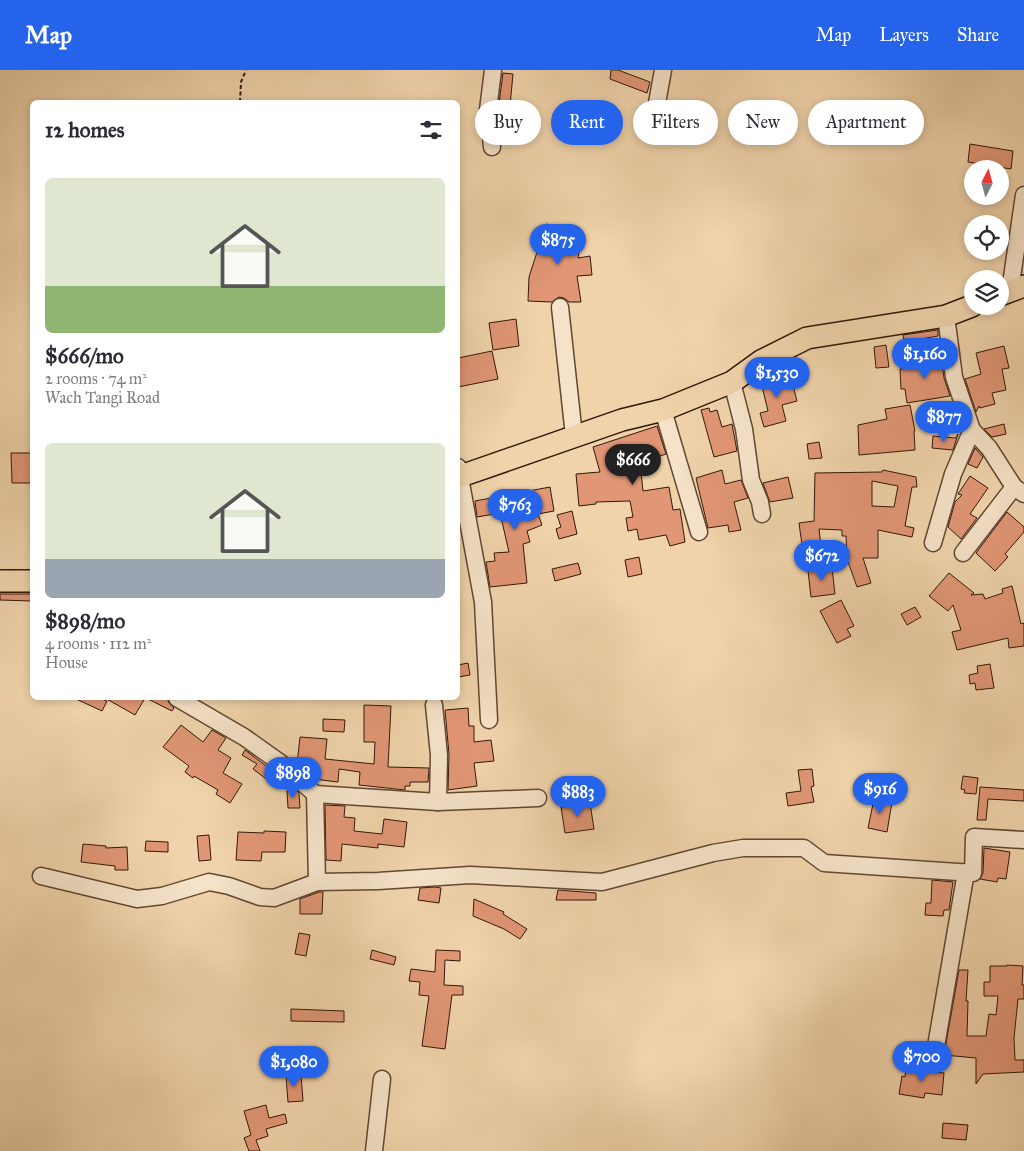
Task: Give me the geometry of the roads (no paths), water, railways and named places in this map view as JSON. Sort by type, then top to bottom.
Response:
[{"type":"main road","points":[[460,472],[622,420],[662,410],[732,382],[761,361],[807,338],[946,316],[964,309]]},
{"type":"main road","points":[[0,581],[30,581]]},
{"type":"street","points":[[492,147],[488,110],[493,70]]},
{"type":"street","points":[[658,100],[663,70]]},
{"type":"street","points":[[1011,291],[1024,195]]},
{"type":"street","points":[[560,307],[574,436]]},
{"type":"street","points":[[946,316],[954,377],[972,430],[989,448],[1019,491],[963,553]]},
{"type":"street","points":[[732,382],[744,429],[752,480],[762,514]]},
{"type":"street","points":[[662,410],[680,462],[699,532]]},
{"type":"street","points":[[934,543],[953,474],[972,430]]},
{"type":"street","points":[[460,483],[483,602],[489,720]]},
{"type":"street","points":[[180,700],[244,737],[282,764],[315,794],[438,802],[538,798]]},
{"type":"street","points":[[434,705],[439,755],[438,802]]},
{"type":"street","points":[[315,794],[316,882]]},
{"type":"street","points":[[41,876],[137,899],[162,896],[209,882],[229,886],[260,897],[274,898],[316,882],[378,881],[470,875],[602,882],[713,853],[743,848],[804,848],[824,863],[973,873],[974,837],[1024,840]]},
{"type":"street","points":[[935,1052],[966,872]]},
{"type":"street","points":[[374,1151],[382,1079]]}]
